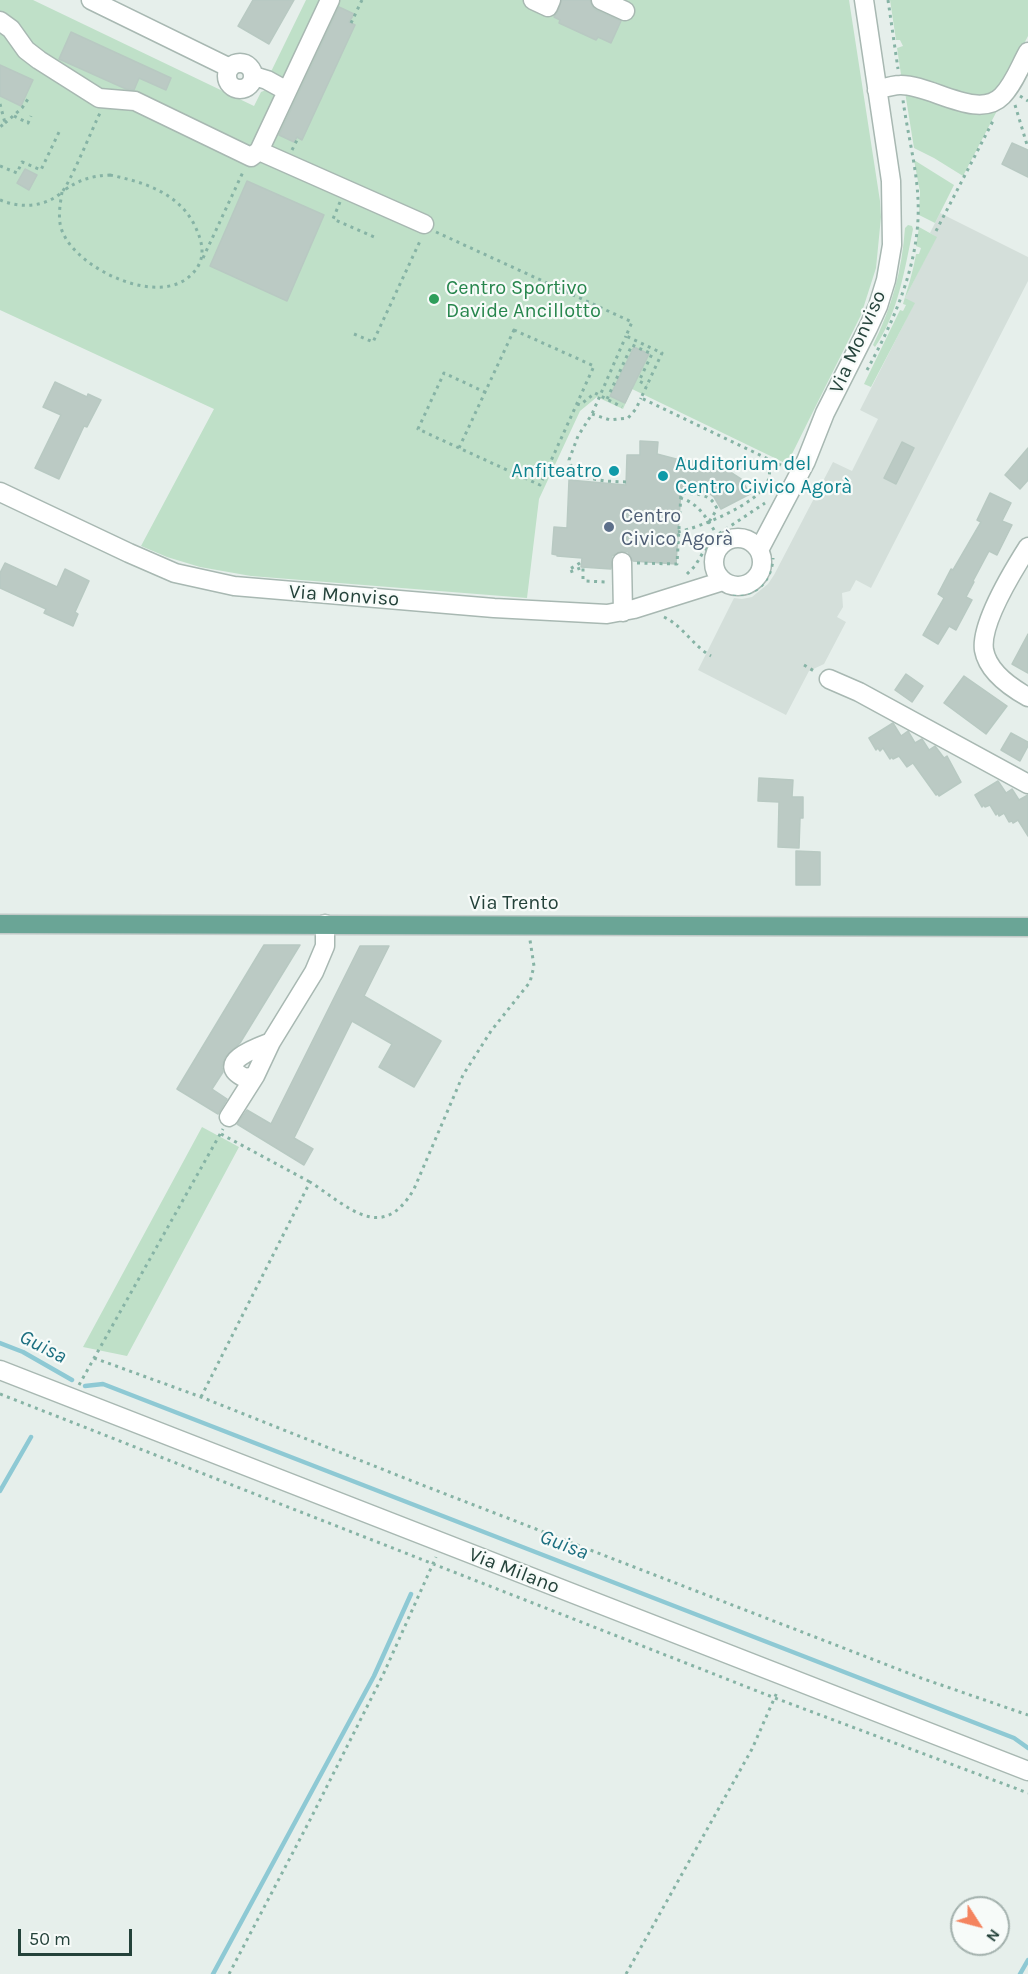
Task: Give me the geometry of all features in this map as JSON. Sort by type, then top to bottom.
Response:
[{"type":"main road","name":"Via Trento","points":[[0,924],[1028,927]]},
{"type":"street","points":[[91,0],[230,68],[238,63],[247,65],[254,76],[287,91]]},
{"type":"street","points":[[255,154],[330,0]]},
{"type":"street","points":[[532,0],[548,7],[551,0]]},
{"type":"street","points":[[601,0],[625,11]]},
{"type":"street","name":"Via Monviso","points":[[755,546],[771,528],[806,461],[825,413],[878,306],[886,280],[892,245],[891,181],[864,0]]},
{"type":"street","points":[[0,21],[11,29],[26,50],[47,67],[99,98],[135,101],[425,226]]},
{"type":"street","points":[[877,90],[900,85],[923,89],[981,106],[989,105],[1004,94],[1028,52]]},
{"type":"street","name":"Via Monviso","points":[[0,492],[160,566],[194,578],[268,590],[597,614],[623,612],[703,587],[719,576]]},
{"type":"street","points":[[737,538],[755,546],[763,562],[755,580],[739,587],[719,576],[715,557],[723,544],[737,538]]},
{"type":"street","points":[[1028,547],[995,607],[984,642],[984,650],[999,677],[1028,697]]},
{"type":"street","points":[[622,562],[623,612]]},
{"type":"street","points":[[829,679],[859,692],[1028,784]]},
{"type":"street","points":[[230,1117],[255,1076],[245,1078],[235,1071],[237,1059],[246,1051],[270,1042],[318,963],[325,946],[325,924]]},
{"type":"street","name":"Via Milano","points":[[0,1370],[1028,1771]]},
{"type":"path","points":[[351,23],[362,0]]},
{"type":"path","points":[[888,0],[917,192],[916,227]]},
{"type":"path","points":[[1004,94],[1028,148]]},
{"type":"path","points":[[936,231],[1001,105],[1004,94]]},
{"type":"path","points":[[0,127],[14,116],[30,96]]},
{"type":"path","points":[[106,100],[62,192],[59,209],[62,232],[70,245],[96,266],[127,282],[164,288],[178,284],[193,274],[255,154]]},
{"type":"path","points":[[0,104],[5,123]]},
{"type":"path","points":[[14,116],[28,123],[31,116]]},
{"type":"path","points":[[0,166],[17,173],[22,162],[41,171],[60,130]]},
{"type":"path","points":[[0,200],[15,206],[38,205],[74,183],[91,176],[110,175],[136,180],[177,201],[190,217],[203,247],[202,260]]},
{"type":"path","points":[[346,190],[333,219],[374,237],[373,240]]},
{"type":"path","points":[[354,334],[373,342],[425,226],[633,322],[592,414],[578,436],[569,460],[573,471],[584,478],[626,482]]},
{"type":"path","points":[[459,448],[487,393],[514,330],[594,366],[540,485],[459,448],[418,429],[444,373],[487,393]]},
{"type":"path","points":[[592,414],[610,420],[628,418],[636,409],[662,353],[627,336]]},
{"type":"path","points":[[638,348],[641,343]]},
{"type":"path","points":[[607,399],[632,345],[652,354],[639,381],[647,385]]},
{"type":"path","points":[[577,404],[580,405],[595,393],[622,406]]},
{"type":"path","points":[[641,398],[787,468],[791,460]]},
{"type":"path","points":[[467,419],[472,421]]},
{"type":"path","points":[[679,532],[709,522],[760,493],[769,479],[769,460]]},
{"type":"path","points":[[622,562],[677,564],[681,493],[704,495],[710,498],[717,509],[709,522]]},
{"type":"path","points":[[680,498],[694,504],[717,535]]},
{"type":"path","points":[[685,576],[717,535],[769,499]]},
{"type":"path","points":[[580,563],[569,571],[572,573],[583,567],[585,581],[621,582]]},
{"type":"path","points":[[756,590],[765,582]]},
{"type":"path","points":[[662,616],[677,624],[711,656]]},
{"type":"path","points":[[221,1134],[310,1182],[362,1215],[377,1219],[393,1214],[405,1204],[414,1189],[463,1075],[491,1031],[530,982],[534,966],[529,926]]},
{"type":"path","points":[[70,1398],[230,1117]]},
{"type":"path","points":[[201,1397],[310,1182]]},
{"type":"path","points":[[94,1358],[201,1397],[921,1678],[1028,1714]]},
{"type":"path","points":[[0,1394],[775,1698],[1028,1793]]},
{"type":"path","points":[[229,1974],[378,1685],[442,1543]]},
{"type":"path","points":[[626,1974],[752,1749],[783,1677]]},
{"type":"shaded area","points":[[940,213],[1028,257],[1028,281],[871,588],[856,580],[850,591],[842,593],[843,607],[837,617],[846,622],[824,664],[809,671],[786,715],[698,670],[734,598],[752,597],[768,584],[774,575],[833,462],[852,471],[878,419],[860,410],[914,304],[905,298],[936,237],[930,233]]},
{"type":"green space","name":"Centro Sportivo Davide Ancillotto","points":[[0,0],[33,0],[254,106],[261,92],[266,90],[265,84],[306,0],[849,0],[881,217],[876,268],[861,315],[787,464],[632,389],[623,409],[597,397],[580,411],[539,499],[527,598],[251,576],[200,567],[167,557],[141,546],[214,409],[0,310]]},
{"type":"green space","points":[[890,0],[1028,0],[1028,36],[998,94],[988,99],[902,81],[897,48],[903,46],[900,40],[896,40]]},
{"type":"green space","points":[[905,92],[1000,105],[963,176],[914,148]]},
{"type":"green space","points":[[914,160],[954,185],[935,223],[919,215],[920,192]]},
{"type":"green space","points":[[908,225],[913,229],[900,290],[890,320],[875,347],[873,345],[886,317],[895,288],[905,228]]},
{"type":"green space","points":[[919,227],[937,237],[905,298],[915,303],[871,387],[864,384],[900,310],[903,311],[906,305],[903,304],[916,254],[919,254],[921,248],[916,246]]},
{"type":"green space","points":[[202,1127],[239,1147],[127,1356],[83,1347]]},
{"type":"building","points":[[253,0],[294,0],[269,44],[238,26]]},
{"type":"building","points":[[562,0],[590,0],[596,10],[621,21],[611,43],[598,37],[596,40],[559,23],[560,20],[554,17]]},
{"type":"building","points":[[339,7],[354,14],[349,22],[355,25],[302,140],[297,137],[294,142],[279,135]]},
{"type":"building","points":[[71,32],[171,78],[166,90],[139,78],[134,90],[126,89],[59,59]]},
{"type":"building","points":[[0,65],[33,80],[21,106],[0,96]]},
{"type":"building","points":[[1012,143],[1028,150],[1028,177],[1002,164]]},
{"type":"building","points":[[25,169],[37,175],[29,190],[17,183]]},
{"type":"building","points":[[247,181],[324,215],[287,301],[210,266]]},
{"type":"building","points":[[634,347],[649,354],[625,403],[610,396]]},
{"type":"building","points":[[55,382],[87,397],[88,394],[101,400],[87,427],[84,426],[59,479],[35,468],[61,415],[43,407]]},
{"type":"building","points":[[640,441],[658,442],[657,454],[680,460],[704,461],[724,468],[741,479],[750,494],[721,509],[714,497],[707,492],[681,489],[676,564],[633,561],[628,552],[621,551],[612,556],[611,569],[581,567],[582,558],[552,554],[554,527],[567,528],[569,480],[626,485],[627,455],[640,455]]},
{"type":"building","points":[[902,442],[914,448],[896,484],[884,478]]},
{"type":"building","points":[[1028,448],[1028,480],[1020,489],[1005,475]]},
{"type":"building","points":[[990,493],[1011,503],[1002,521],[1012,525],[997,555],[989,551],[973,581],[966,597],[972,600],[956,630],[949,626],[938,644],[923,635],[944,598],[938,594],[981,522],[977,520]]},
{"type":"building","points":[[5,563],[57,587],[65,569],[89,581],[75,612],[78,614],[73,626],[44,613],[46,609],[0,588],[0,573]]},
{"type":"building","points":[[1028,634],[1028,673],[1012,664]]},
{"type":"building","points":[[906,674],[923,686],[912,702],[895,690]]},
{"type":"building","points":[[964,676],[1007,706],[986,734],[944,703]]},
{"type":"building","points":[[893,723],[901,736],[908,731],[915,743],[922,739],[929,750],[935,746],[944,758],[947,756],[961,782],[939,796],[936,795],[913,763],[907,767],[899,756],[890,759],[883,748],[880,751],[878,748],[876,750],[869,738]]},
{"type":"building","points":[[1011,733],[1028,742],[1020,761],[1001,750]]},
{"type":"building","points":[[759,778],[793,780],[792,797],[803,797],[799,848],[778,847],[779,802],[758,801]]},
{"type":"building","points":[[998,781],[1006,793],[1012,789],[1019,800],[1028,795],[1028,836],[1018,820],[1013,823],[1009,822],[1004,813],[996,815],[990,805],[982,807],[975,795]]},
{"type":"building","points":[[796,851],[820,852],[820,885],[796,885]]},
{"type":"building","points":[[264,945],[300,945],[240,1043],[225,1057],[223,1072],[212,1089],[227,1099],[218,1114],[177,1089]]},
{"type":"building","points":[[360,946],[389,946],[364,996],[441,1041],[414,1087],[379,1067],[392,1044],[352,1021],[294,1138],[313,1149],[304,1165],[237,1124],[247,1110],[271,1124]]},
{"type":"waterway","name":"Guisa","points":[[0,1343],[23,1352],[72,1380]]},
{"type":"waterway","name":"Guisa","points":[[85,1386],[103,1384],[1014,1738],[1028,1748]]},
{"type":"waterway","points":[[0,1491],[31,1437]]},
{"type":"waterway","points":[[213,1974],[374,1676],[411,1594]]},
{"type":"waterway","points":[[1020,1974],[1028,1960]]},
{"type":"place","name":"Centro Sportivo Davide Ancillotto","points":[[434,299]]},
{"type":"place","name":"Anfiteatro","points":[[614,471]]},
{"type":"place","name":"Auditorium del Centro Civico Agorà","points":[[663,476]]},
{"type":"place","name":"Centro Civico Agorà","points":[[609,527]]}]
